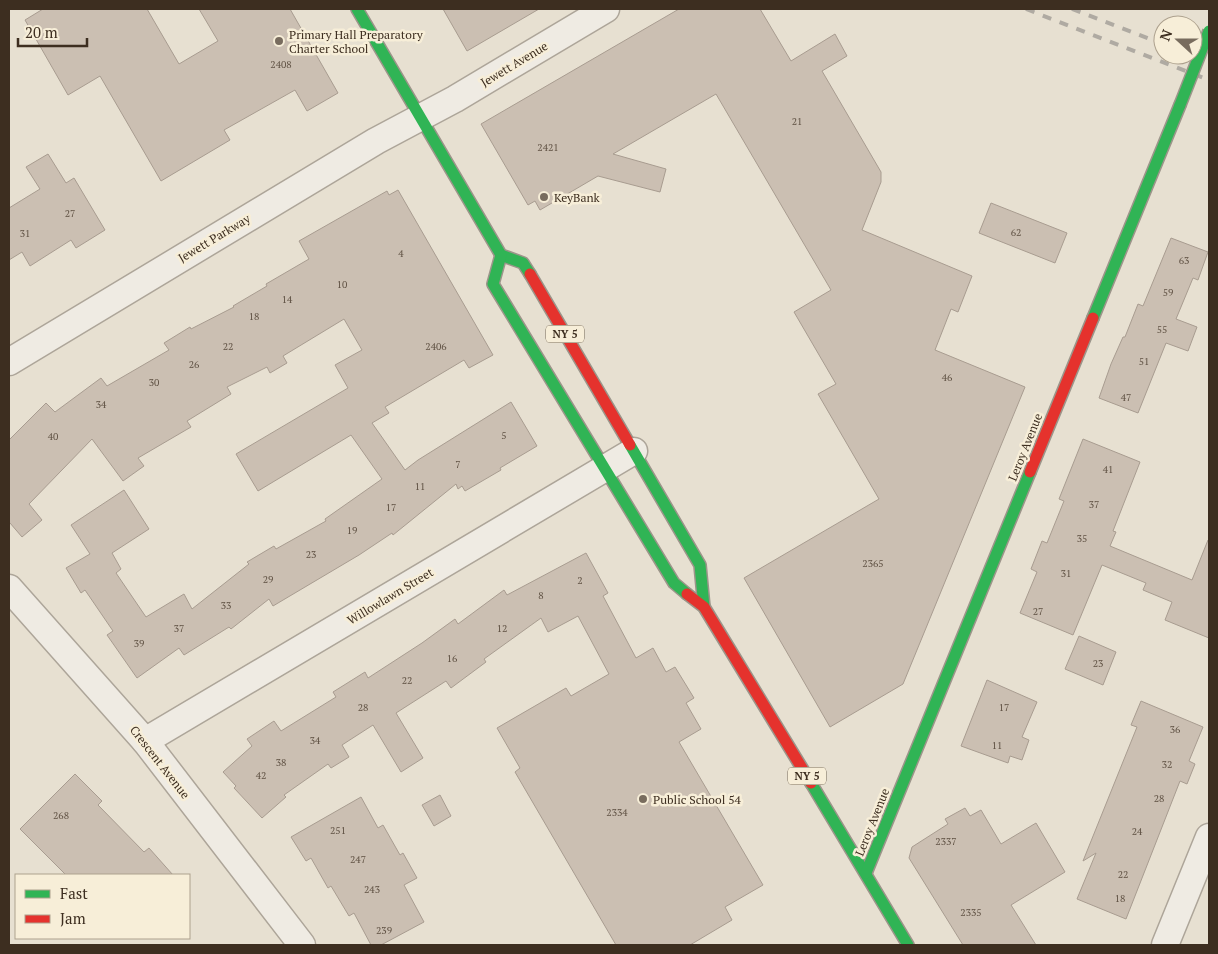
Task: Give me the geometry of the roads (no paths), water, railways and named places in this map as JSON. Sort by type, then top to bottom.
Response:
[{"type":"main road","points":[[357,9],[501,255]]},
{"type":"main road","name":"Leroy Avenue","points":[[866,873],[1209,31]]},
{"type":"main road","name":"NY 5","points":[[704,607],[700,565],[523,264],[501,255],[493,284],[674,583],[704,607],[908,945]]},
{"type":"street","name":"Jewett Avenue","points":[[421,118],[606,9]]},
{"type":"street","name":"Jewett Parkway","points":[[9,362],[363,149],[421,118]]},
{"type":"street","name":"Willowlawn Street","points":[[145,741],[634,451]]},
{"type":"street","name":"Crescent Avenue","points":[[9,588],[145,741],[302,945]]},
{"type":"street","points":[[1165,945],[1209,837]]},
{"type":"railway","points":[[1026,9],[1209,80]]},
{"type":"railway","points":[[1072,9],[1153,40]]},
{"type":"railway","points":[[1203,59],[1209,61]]},
{"type":"place","name":"Primary Hall Preparatory Charter School","points":[[279,41]]},
{"type":"place","name":"KeyBank","points":[[544,197]]},
{"type":"place","name":"Public School 54","points":[[643,799]]}]
